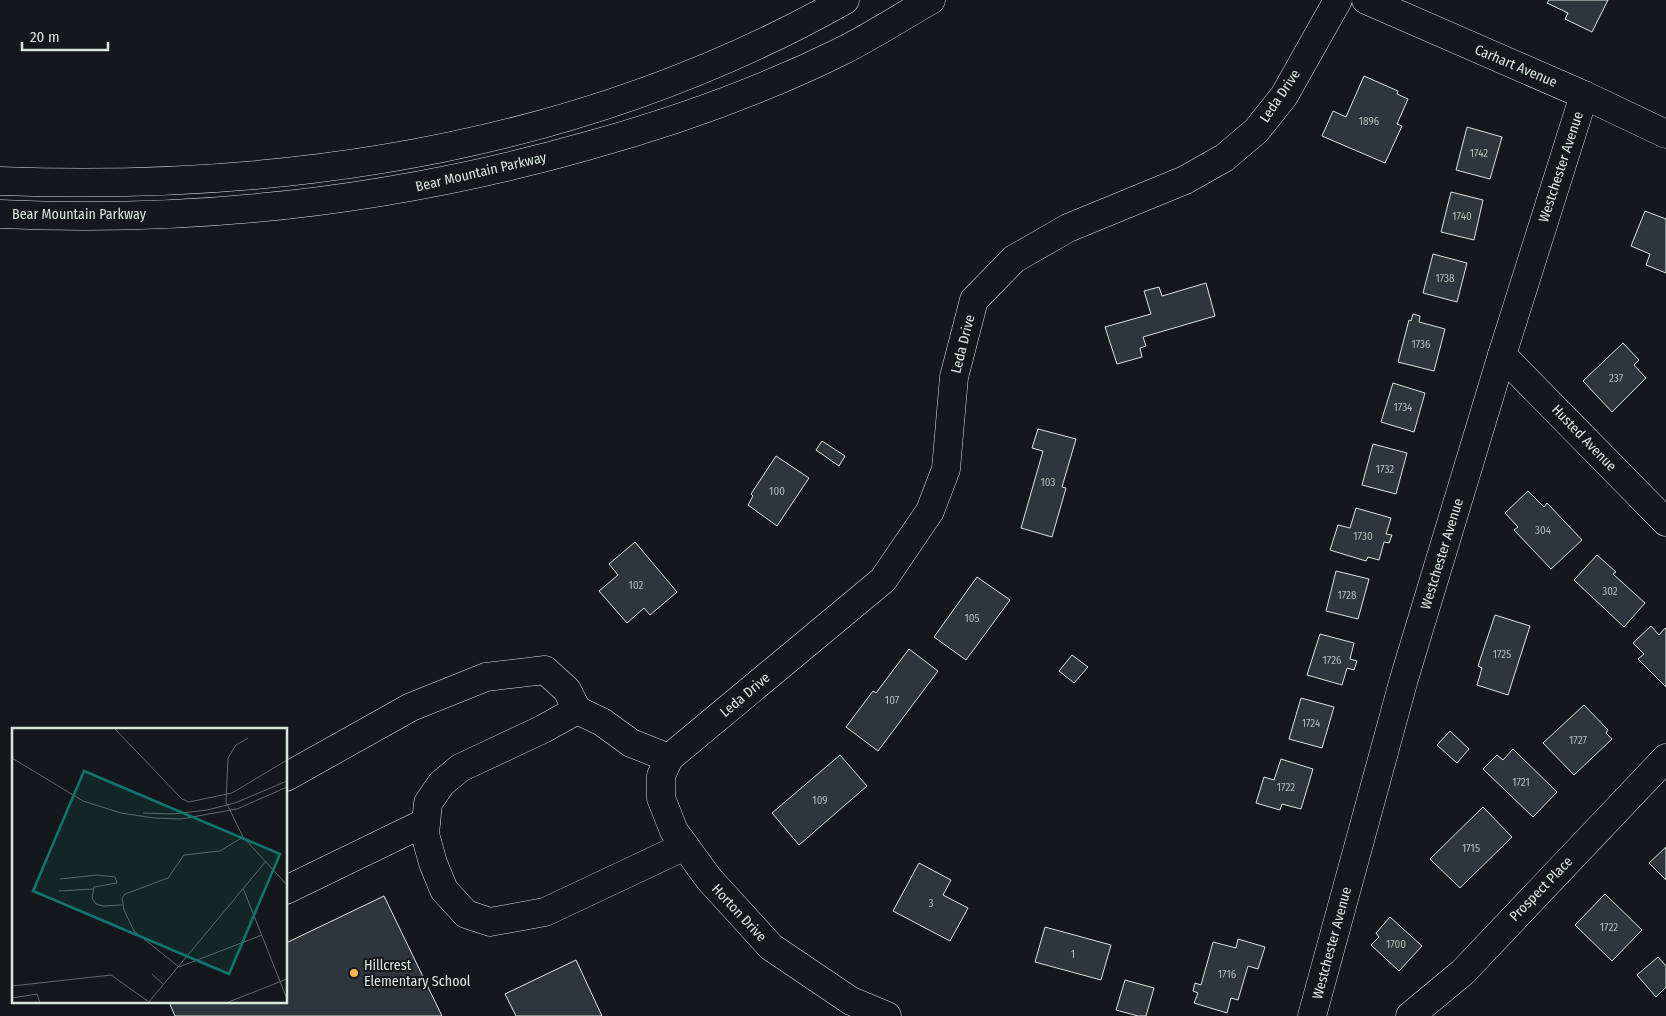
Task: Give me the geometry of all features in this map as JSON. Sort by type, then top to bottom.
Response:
[{"type":"main road","points":[[0,180],[135,182],[241,177],[336,167],[451,146],[587,112],[654,89],[726,60],[777,36],[845,0]]},
{"type":"main road","name":"Bear Mountain Parkway","points":[[0,214],[84,216],[257,208],[396,191],[498,170],[649,128],[739,96],[844,50],[930,0]]},
{"type":"main road","name":"Leda Drive","points":[[670,758],[883,580],[930,511],[946,469],[954,377],[974,300],[1014,259],[1068,228],[1185,180],[1224,158],[1256,131],[1284,96],[1338,0]]},
{"type":"main road","name":"Carhart Avenue","points":[[1366,0],[1584,95],[1666,134]]},
{"type":"main road","name":"Westchester Avenue","points":[[1312,1016],[1404,679],[1502,354],[1584,95]]},
{"type":"main road","name":"Husted Avenue","points":[[1502,354],[1666,522]]},
{"type":"main road","points":[[288,776],[411,707],[486,677],[546,670],[567,690],[577,710],[602,722],[631,743],[670,758]]},
{"type":"main road","points":[[577,710],[543,729],[460,768],[441,784],[428,803],[425,834],[433,863],[444,890],[466,914],[490,922],[545,912],[684,846]]},
{"type":"main road","name":"Horton Drive","points":[[670,758],[661,776],[661,798],[674,830],[708,879],[771,947],[851,1001],[887,1016]]},
{"type":"main road","name":"Prospect Place","points":[[1410,1016],[1463,972],[1666,758]]},
{"type":"main road","points":[[288,889],[426,822]]},
{"type":"building","points":[[1549,0],[1608,0],[1592,32],[1565,19],[1568,13],[1547,3]]},
{"type":"building","points":[[1364,76],[1398,91],[1397,94],[1408,99],[1397,124],[1402,126],[1385,163],[1322,136],[1333,111],[1346,117]]},
{"type":"building","points":[[1467,127],[1502,137],[1490,179],[1456,170]]},
{"type":"building","points":[[1451,192],[1483,200],[1474,240],[1441,232]]},
{"type":"building","points":[[1645,211],[1666,219],[1666,273],[1646,265],[1650,254],[1631,246]]},
{"type":"building","points":[[1433,254],[1467,263],[1457,302],[1423,293]]},
{"type":"building","points":[[1206,283],[1215,316],[1143,337],[1146,346],[1140,348],[1142,357],[1117,364],[1105,327],[1151,314],[1144,291],[1159,287],[1162,296]]},
{"type":"building","points":[[1413,314],[1420,316],[1419,322],[1445,329],[1434,371],[1398,362],[1409,320],[1411,321]]},
{"type":"building","points":[[1623,343],[1639,360],[1634,365],[1646,378],[1612,412],[1583,381]]},
{"type":"building","points":[[1393,383],[1425,393],[1414,432],[1381,422]]},
{"type":"building","points":[[1038,429],[1076,439],[1062,487],[1066,488],[1052,537],[1021,528],[1043,451],[1032,448]]},
{"type":"building","points":[[822,441],[845,456],[839,466],[816,450]]},
{"type":"building","points":[[1373,444],[1407,453],[1396,494],[1362,485]]},
{"type":"building","points":[[776,456],[809,478],[777,526],[748,505],[753,496],[751,494]]},
{"type":"building","points":[[1528,491],[1544,507],[1547,503],[1582,540],[1551,569],[1514,530],[1518,527],[1505,513]]},
{"type":"building","points":[[1356,508],[1391,518],[1386,534],[1392,535],[1389,543],[1384,542],[1379,560],[1368,557],[1366,561],[1330,550],[1338,525],[1350,528]]},
{"type":"building","points":[[635,542],[677,592],[650,615],[644,608],[627,623],[599,591],[618,575],[609,564]]},
{"type":"building","points":[[1597,555],[1616,572],[1613,574],[1645,603],[1624,627],[1574,580]]},
{"type":"building","points":[[1336,571],[1369,579],[1358,619],[1326,611]]},
{"type":"building","points":[[977,577],[1010,600],[966,660],[934,637]]},
{"type":"building","points":[[1495,615],[1530,626],[1508,695],[1477,685],[1482,668],[1478,666]]},
{"type":"building","points":[[1651,626],[1659,635],[1666,629],[1666,687],[1638,659],[1644,654],[1633,643]]},
{"type":"building","points":[[1320,634],[1354,643],[1350,659],[1357,661],[1354,670],[1347,668],[1342,685],[1307,675]]},
{"type":"building","points":[[909,649],[938,671],[878,751],[846,727],[873,691],[876,693]]},
{"type":"building","points":[[1072,655],[1088,667],[1074,683],[1059,671]]},
{"type":"building","points":[[1301,698],[1334,707],[1322,748],[1289,739]]},
{"type":"building","points":[[1584,705],[1608,730],[1606,733],[1612,739],[1574,775],[1543,743]]},
{"type":"building","points":[[1450,731],[1469,749],[1457,763],[1437,745]]},
{"type":"building","points":[[1513,749],[1557,792],[1533,817],[1483,769],[1497,755],[1503,760]]},
{"type":"building","points":[[840,755],[867,786],[799,845],[772,813]]},
{"type":"building","points":[[1281,759],[1313,769],[1301,809],[1282,804],[1280,810],[1256,803],[1264,777],[1274,780]]},
{"type":"building","points":[[1483,807],[1512,837],[1460,888],[1430,859]]},
{"type":"building","points":[[1666,847],[1666,880],[1649,863]]},
{"type":"building","points":[[919,863],[951,880],[943,895],[968,908],[950,941],[893,911]]},
{"type":"building","points":[[1605,894],[1642,930],[1612,961],[1575,925]]},
{"type":"building","name":"Hillcrest Elementary School","points":[[384,896],[442,1016],[175,1016],[170,1004],[288,1004],[288,942]]},
{"type":"building","points":[[1390,917],[1422,946],[1399,971],[1371,945],[1379,937],[1376,933]]},
{"type":"building","points":[[1045,927],[1111,945],[1101,980],[1035,962]]},
{"type":"building","points":[[1238,939],[1265,947],[1258,969],[1248,966],[1238,1000],[1231,998],[1227,1013],[1194,1003],[1198,993],[1193,991],[1195,983],[1201,985],[1213,942],[1236,948]]},
{"type":"building","points":[[1658,957],[1666,966],[1666,987],[1656,997],[1637,975]]},
{"type":"building","name":"Hillcrest Elementary School","points":[[576,960],[602,1016],[516,1016],[505,994]]},
{"type":"building","points":[[1125,980],[1154,988],[1146,1016],[1138,1016],[1116,1010]]},
{"type":"place","name":"Hillcrest Elementary School","points":[[354,973]]}]
